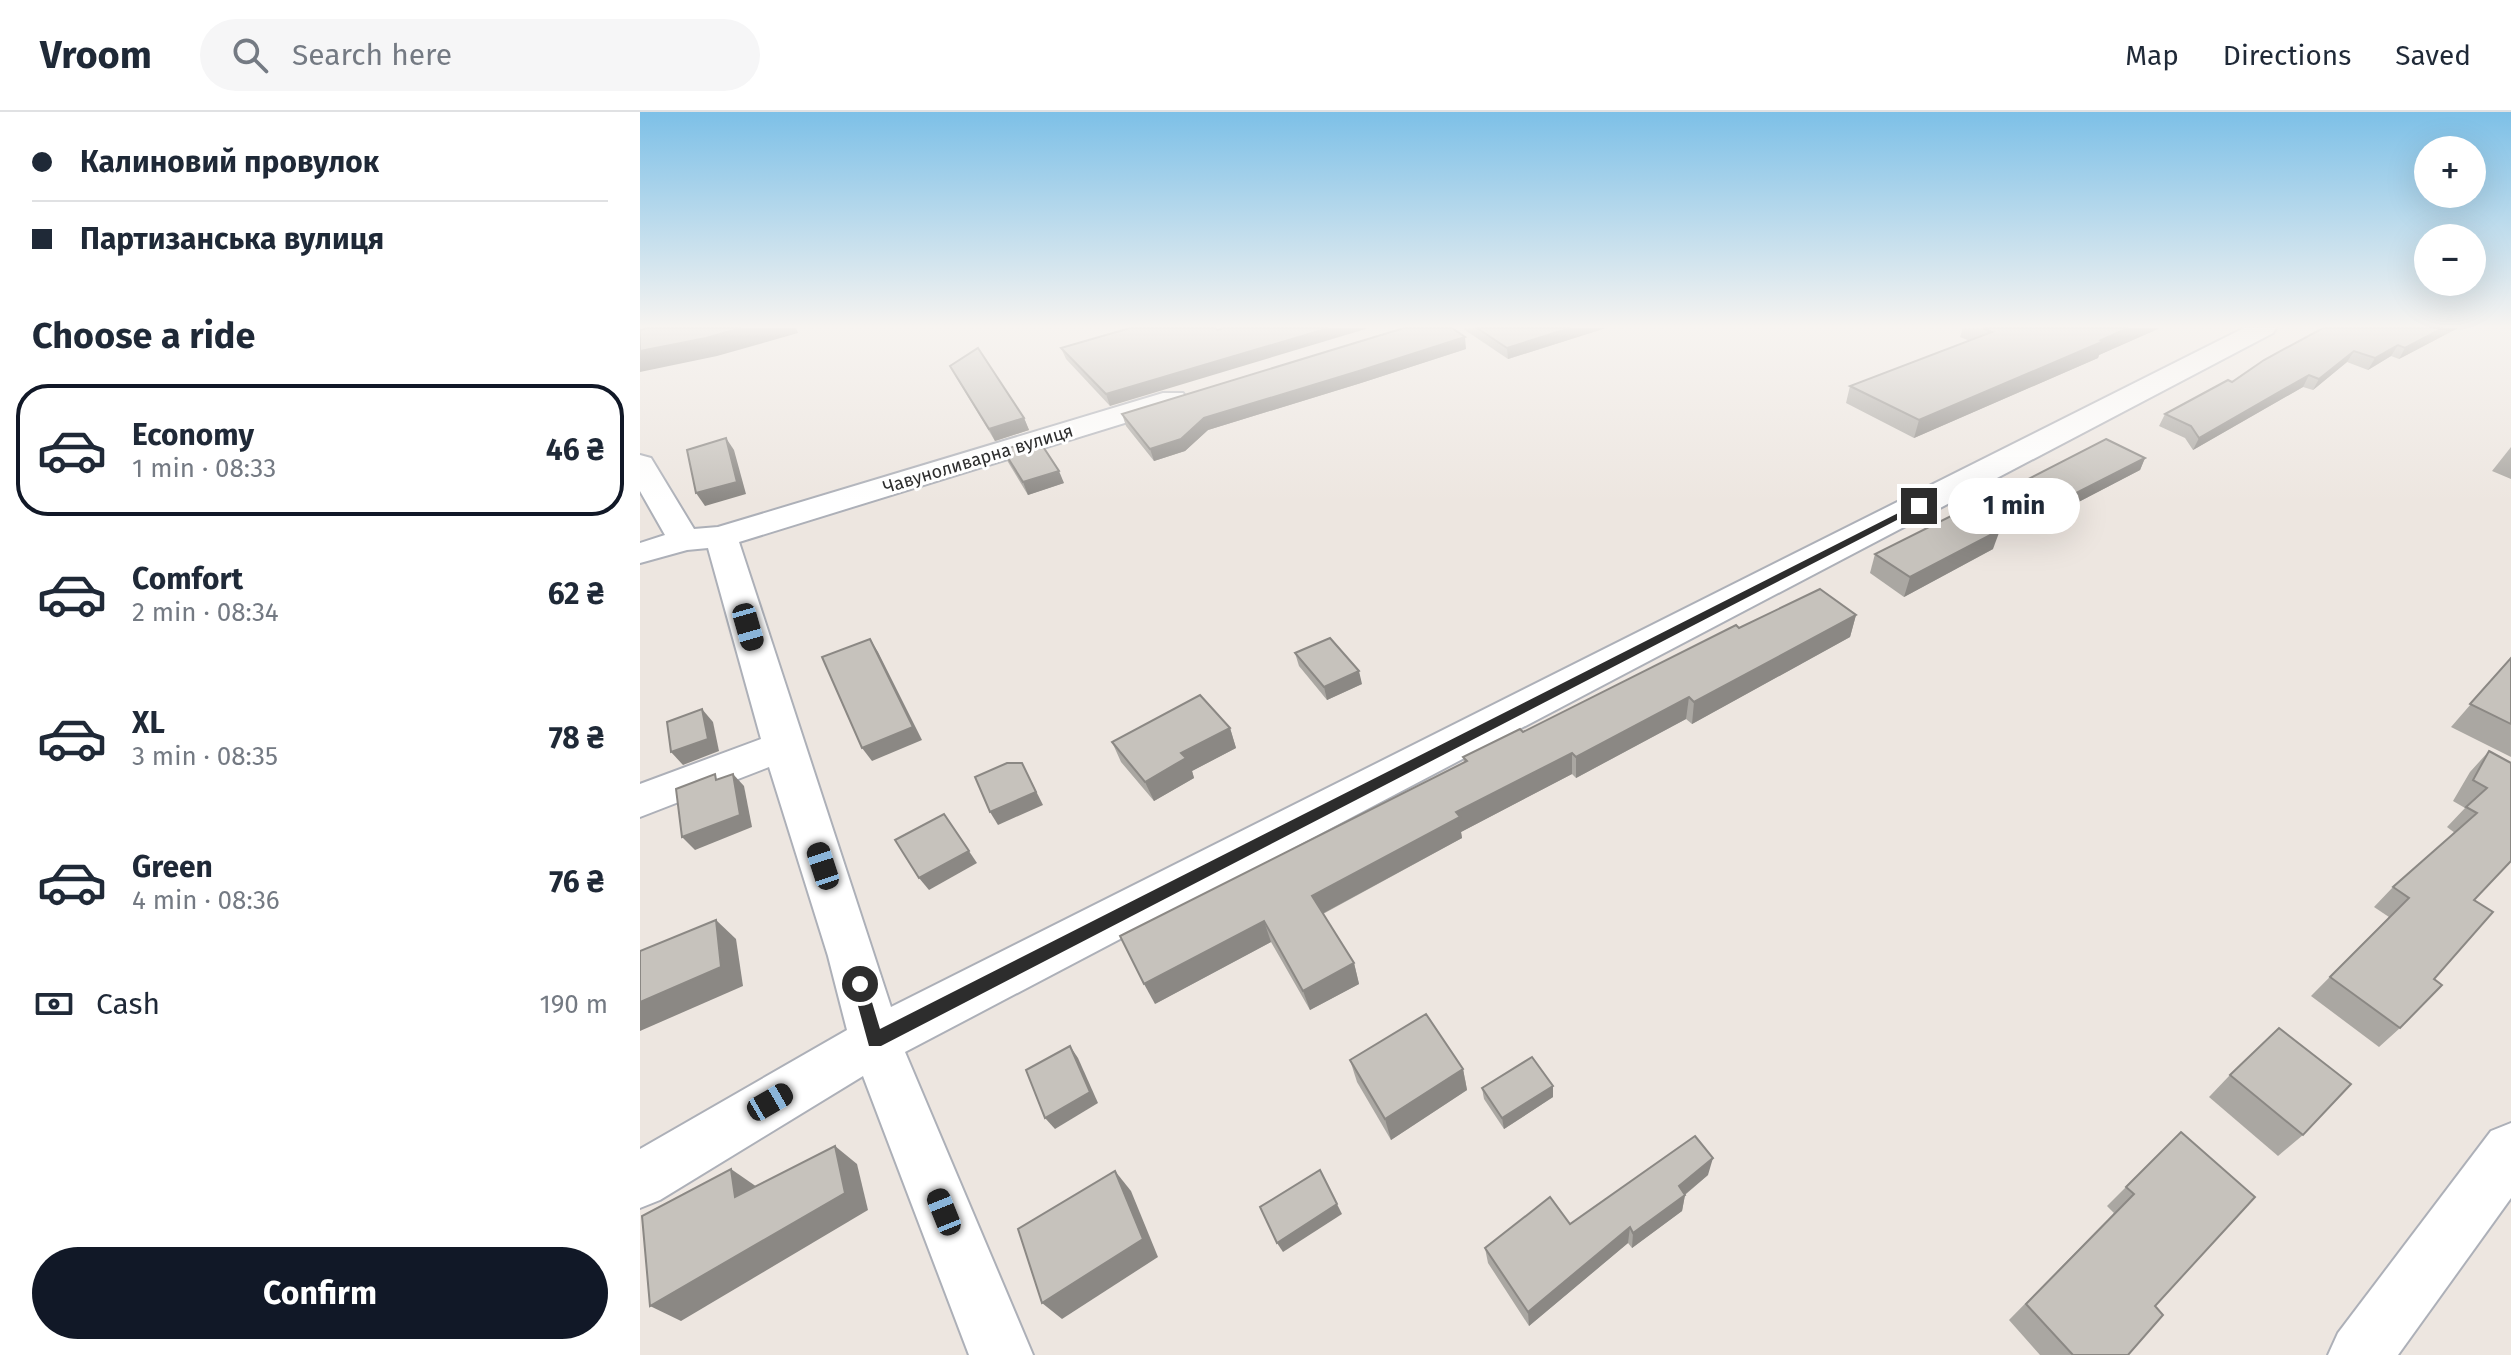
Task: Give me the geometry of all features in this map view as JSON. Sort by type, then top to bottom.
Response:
[{"type":"street","points":[[640,1180],[875,1041],[2151,386]]},
{"type":"street","name":"Чавуноливарна вулиця","points":[[640,553],[702,539],[1193,393]]},
{"type":"street","points":[[640,464],[702,539],[783,746],[852,956],[875,1041],[1001,1355]]},
{"type":"street","points":[[640,801],[783,746]]},
{"type":"street","points":[[2360,1355],[2511,1151]]},
{"type":"building","points":[[962,386],[1003,386],[1024,418],[989,429]]},
{"type":"building","points":[[1098,386],[1133,386],[1106,394]]},
{"type":"building","points":[[1214,386],[1310,386],[1204,418],[1181,439],[1150,449],[1122,414]]},
{"type":"building","points":[[1850,386],[1999,386],[1919,420]]},
{"type":"building","points":[[2217,386],[2290,386],[2199,438],[2191,426],[2165,414]]},
{"type":"building","points":[[726,438],[737,482],[696,493],[687,450]]},
{"type":"building","points":[[1038,439],[1059,471],[1023,482],[1003,450]]},
{"type":"building","points":[[2106,439],[2145,458],[2023,520],[2007,490]]},
{"type":"building","points":[[1965,509],[2000,530],[1910,577],[1875,554]]},
{"type":"building","points":[[1820,589],[1856,615],[1694,702],[1689,697],[1576,757],[1572,753],[1456,812],[1460,817],[1312,896],[1354,963],[1303,991],[1264,921],[1144,984],[1120,936],[1467,761],[1463,757],[1520,729],[1523,732],[1736,625],[1739,628]]},
{"type":"building","points":[[1330,638],[1359,671],[1324,687],[1295,653]]},
{"type":"building","points":[[870,639],[913,727],[862,748],[822,657]]},
{"type":"building","points":[[2511,658],[2511,724],[2470,704]]},
{"type":"building","points":[[1200,695],[1230,728],[1181,753],[1186,758],[1145,782],[1112,742]]},
{"type":"building","points":[[702,709],[708,739],[671,752],[667,722]]},
{"type":"building","points":[[2489,751],[2511,763],[2511,861],[2474,900],[2493,912],[2434,979],[2442,985],[2400,1028],[2330,977],[2409,898],[2393,887],[2477,813],[2466,807],[2487,788],[2473,780]]},
{"type":"building","points":[[1007,763],[1022,763],[1036,792],[990,812],[975,777]]},
{"type":"building","points":[[715,774],[716,780],[733,774],[740,815],[682,837],[676,789]]},
{"type":"building","points":[[944,814],[969,851],[919,878],[895,840]]},
{"type":"building","points":[[716,920],[721,967],[640,1002],[640,951]]},
{"type":"building","points":[[1426,1014],[1463,1069],[1385,1119],[1350,1060]]},
{"type":"building","points":[[2279,1028],[2351,1084],[2303,1135],[2230,1075]]},
{"type":"building","points":[[1070,1046],[1090,1092],[1045,1118],[1026,1070]]},
{"type":"building","points":[[1532,1057],[1553,1086],[1502,1118],[1482,1088]]},
{"type":"building","points":[[2181,1132],[2255,1197],[2155,1306],[2163,1315],[2128,1355],[2073,1355],[2026,1304],[2134,1194],[2126,1187]]},
{"type":"building","points":[[1695,1136],[1713,1158],[1679,1186],[1685,1195],[1633,1233],[1630,1227],[1528,1312],[1485,1248],[1550,1197],[1570,1224]]},
{"type":"building","points":[[835,1146],[845,1193],[650,1306],[642,1216],[731,1169],[735,1197]]},
{"type":"building","points":[[1320,1170],[1337,1204],[1277,1243],[1260,1207]]},
{"type":"building","points":[[1115,1171],[1143,1239],[1042,1303],[1018,1229]]},
{"type":"route","points":[[860,984],[875,1041],[1919,506]]}]
